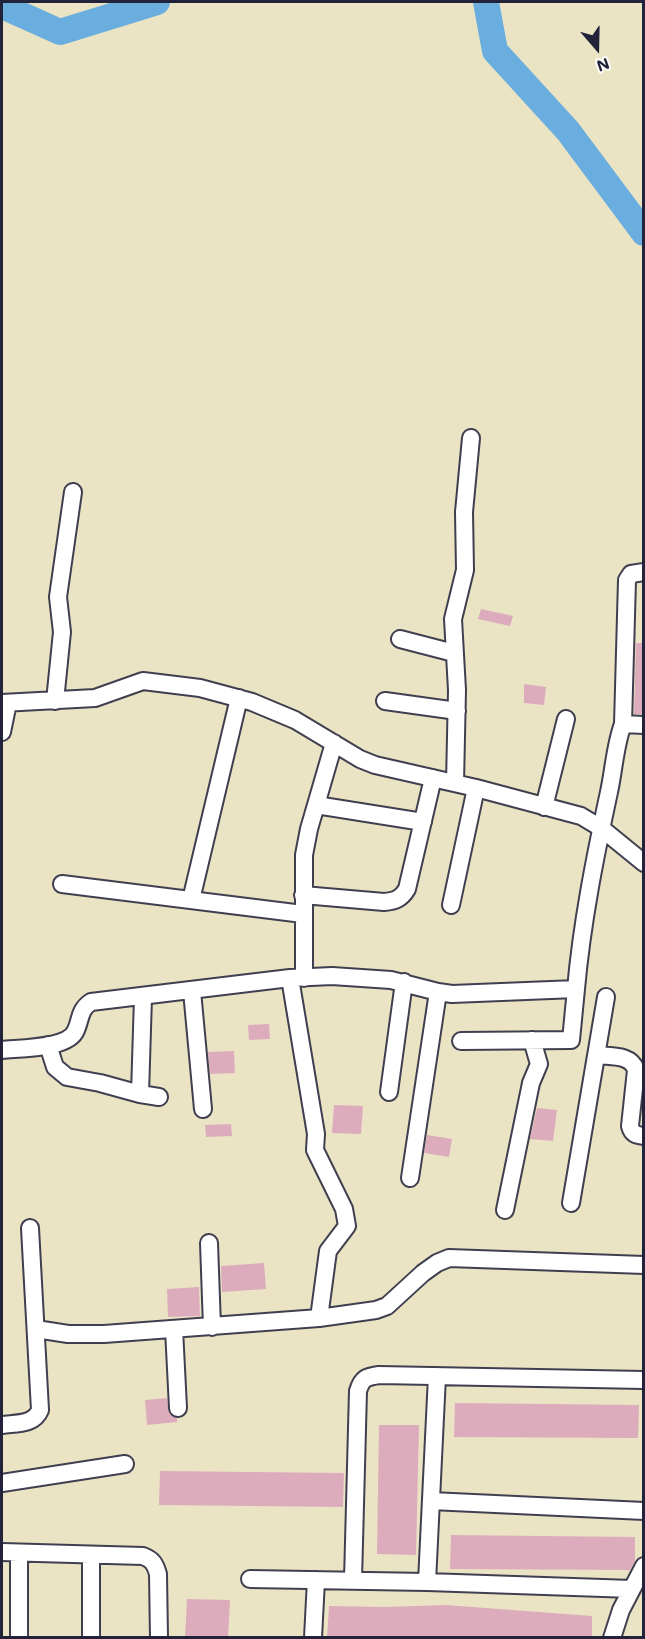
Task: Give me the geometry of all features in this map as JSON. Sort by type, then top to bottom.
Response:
[{"type":"street","points":[[455,783],[457,711],[453,619],[465,570],[464,512],[471,438]]},
{"type":"street","points":[[55,700],[62,632],[58,597],[73,492]]},
{"type":"street","points":[[571,1040],[582,928],[615,764],[618,737],[623,724],[626,587],[631,574],[644,572]]},
{"type":"street","points":[[400,639],[454,653]]},
{"type":"street","points":[[2,732],[5,703],[95,698],[143,681],[200,688],[239,698],[295,720],[360,759],[375,765],[476,788],[581,816],[601,828],[644,863]]},
{"type":"street","points":[[191,900],[239,698]]},
{"type":"street","points":[[385,701],[457,711]]},
{"type":"street","points":[[544,807],[566,719]]},
{"type":"street","points":[[623,724],[644,725]]},
{"type":"street","points":[[319,1318],[328,1251],[347,1226],[344,1209],[315,1150],[316,1134],[297,978],[303,914],[304,855],[334,744]]},
{"type":"street","points":[[303,895],[384,902],[401,897],[407,889],[433,778]]},
{"type":"street","points":[[451,905],[476,788]]},
{"type":"street","points":[[316,805],[423,822]]},
{"type":"street","points":[[62,884],[303,914]]},
{"type":"street","points":[[2,1050],[48,1045],[69,1040],[76,1033],[84,1007],[91,1002],[297,978],[332,976],[404,982],[438,992],[463,994],[576,989]]},
{"type":"street","points":[[389,1092],[404,982]]},
{"type":"street","points":[[192,991],[202,1109]]},
{"type":"street","points":[[410,1178],[438,992]]},
{"type":"street","points":[[140,1094],[143,997]]},
{"type":"street","points":[[571,1203],[606,997]]},
{"type":"street","points":[[505,1210],[531,1083],[539,1064],[531,1040]]},
{"type":"street","points":[[461,1041],[571,1040],[629,1059],[634,1063],[636,1070],[630,1126],[636,1135],[644,1136]]},
{"type":"street","points":[[48,1045],[55,1067],[67,1077],[140,1094],[159,1096]]},
{"type":"street","points":[[2,1425],[29,1422],[37,1417],[40,1410],[30,1228]]},
{"type":"street","points":[[208,1243],[212,1327]]},
{"type":"street","points":[[36,1329],[68,1334],[212,1327],[319,1318],[387,1306],[423,1273],[449,1258],[644,1265]]},
{"type":"street","points":[[174,1329],[178,1408]]},
{"type":"street","points":[[353,1581],[358,1391],[361,1381],[367,1377],[379,1376],[644,1380]]},
{"type":"street","points":[[428,1582],[437,1376]]},
{"type":"street","points":[[2,1483],[125,1464]]},
{"type":"street","points":[[431,1502],[644,1511]]},
{"type":"street","points":[[2,1552],[150,1558],[156,1564],[158,1574],[159,1638]]},
{"type":"street","points":[[19,1638],[20,1553]]},
{"type":"street","points":[[91,1638],[92,1555]]},
{"type":"street","points":[[612,1638],[621,1610],[644,1566]]},
{"type":"street","points":[[250,1579],[632,1589]]},
{"type":"street","points":[[313,1638],[316,1580]]},
{"type":"building","points":[[481,609],[513,616],[510,626],[478,619]]},
{"type":"building","points":[[636,643],[644,643],[644,714],[634,714]]},
{"type":"building","points":[[524,684],[546,687],[544,705],[524,703]]},
{"type":"building","points":[[269,1024],[270,1039],[249,1040],[248,1025]]},
{"type":"building","points":[[234,1051],[235,1073],[210,1074],[208,1052]]},
{"type":"building","points":[[334,1105],[363,1106],[361,1134],[332,1133]]},
{"type":"building","points":[[537,1108],[557,1110],[553,1141],[530,1139]]},
{"type":"building","points":[[231,1124],[232,1136],[206,1137],[205,1125]]},
{"type":"building","points":[[427,1135],[452,1139],[449,1157],[424,1153]]},
{"type":"building","points":[[264,1263],[266,1289],[222,1292],[221,1266]]},
{"type":"building","points":[[199,1287],[200,1316],[168,1317],[167,1289]]},
{"type":"building","points":[[167,1398],[169,1413],[177,1418],[177,1422],[147,1425],[145,1400]]},
{"type":"building","points":[[455,1403],[639,1405],[638,1438],[454,1437]]},
{"type":"building","points":[[379,1425],[419,1425],[416,1555],[377,1554]]},
{"type":"building","points":[[160,1471],[344,1473],[343,1507],[159,1505]]},
{"type":"building","points":[[451,1535],[635,1537],[635,1561],[630,1570],[450,1569]]},
{"type":"building","points":[[187,1599],[230,1600],[228,1638],[185,1638]]},
{"type":"building","points":[[446,1605],[592,1616],[592,1638],[327,1638],[329,1606]]},
{"type":"waterway","points":[[2,6],[60,32],[157,2]]},
{"type":"waterway","points":[[486,2],[495,51],[568,131],[644,233]]}]
